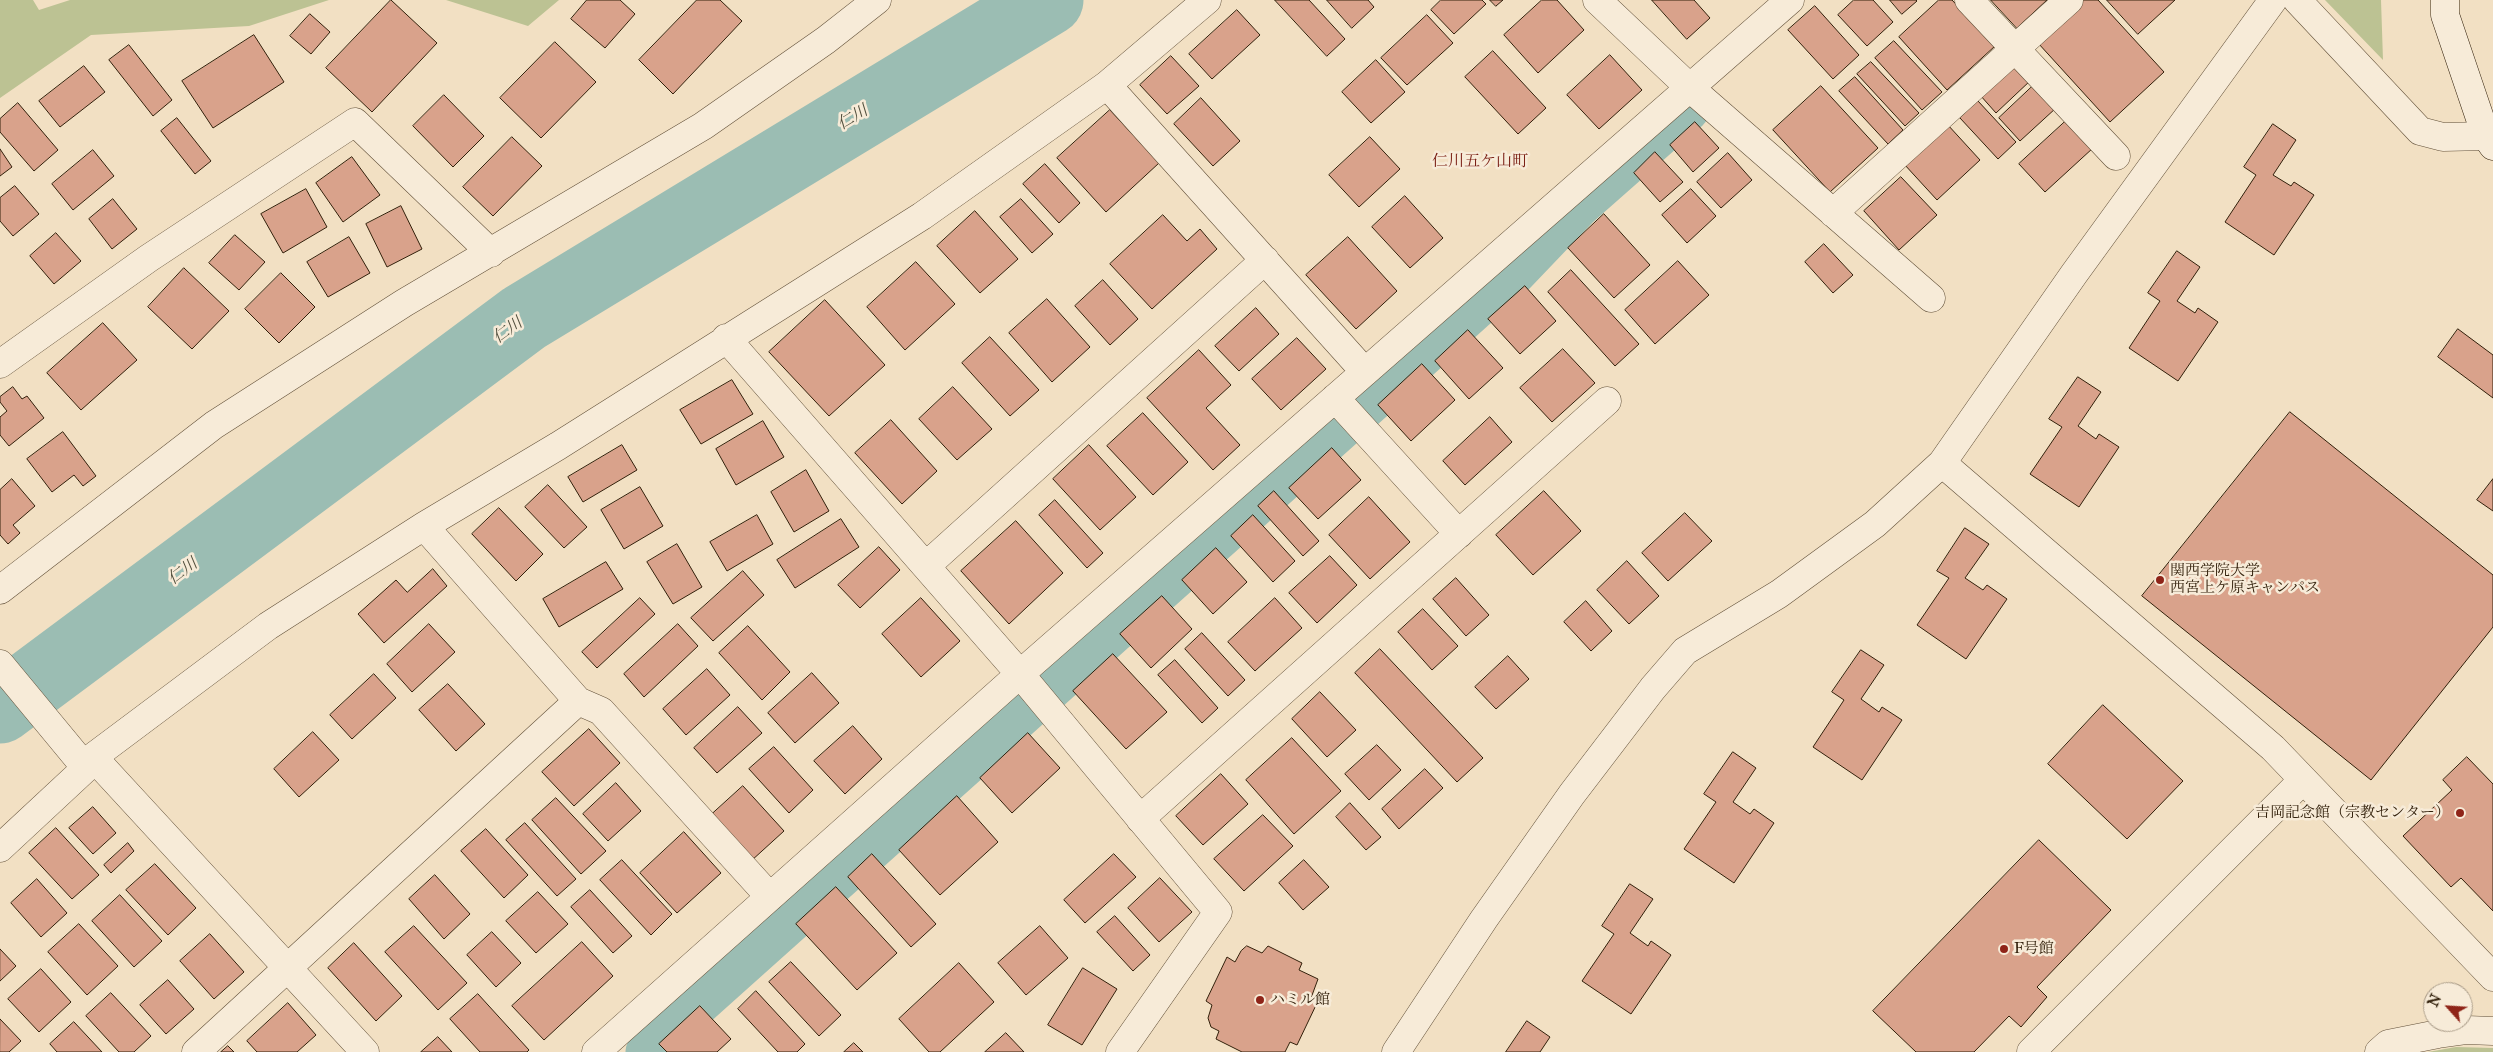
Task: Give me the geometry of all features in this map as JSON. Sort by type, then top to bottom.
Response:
[{"type":"street","points":[[0,590],[214,425],[404,303],[703,126],[826,40],[877,0]]},
{"type":"street","points":[[0,848],[90,762],[268,626],[424,526],[558,446],[726,338],[922,216],[1107,85],[1207,0]]},
{"type":"street","points":[[1597,0],[1690,88],[1930,298]]},
{"type":"street","points":[[596,1052],[1020,674],[1790,0]]},
{"type":"street","points":[[1970,0],[2116,156]]},
{"type":"street","points":[[1834,213],[2069,0]]},
{"type":"street","points":[[1396,1052],[1484,919],[1572,794],[1653,688],[1685,651],[1779,594],[1867,530],[1942,463],[2074,274],[2273,0]]},
{"type":"street","points":[[2297,0],[2420,131],[2443,137],[2489,141],[2445,15],[2445,0]]},
{"type":"street","points":[[1107,85],[1365,372]]},
{"type":"street","points":[[0,364],[149,258],[355,122],[491,253]]},
{"type":"street","points":[[926,566],[1265,260]]},
{"type":"street","points":[[726,338],[1020,674],[1218,912],[1120,1052]]},
{"type":"street","points":[[1336,398],[1459,534]]},
{"type":"street","points":[[1140,819],[1607,401]]},
{"type":"street","points":[[1942,463],[2273,748],[2493,977]]},
{"type":"street","points":[[424,526],[578,701],[601,711],[770,897]]},
{"type":"street","points":[[0,664],[90,762],[288,966],[365,1052]]},
{"type":"street","points":[[196,1052],[578,701]]},
{"type":"street","points":[[2030,1052],[2303,780]]},
{"type":"street","points":[[2379,1052],[2388,1044],[2438,1034],[2467,1030],[2493,1031]]},
{"type":"green space","points":[[0,0],[33,0],[39,10],[70,0],[329,0],[249,26],[91,35],[0,98]]},
{"type":"green space","points":[[446,0],[559,0],[528,26]]},
{"type":"green space","points":[[2325,0],[2381,0],[2383,60]]},
{"type":"green space","points":[[2456,1047],[2493,1048],[2493,1052],[2428,1052]]},
{"type":"building","points":[[391,0],[437,43],[372,112],[326,68]]},
{"type":"building","points":[[587,0],[620,0],[635,14],[605,48],[571,19]]},
{"type":"building","points":[[697,0],[720,0],[742,21],[673,94],[639,60]]},
{"type":"building","points":[[1275,0],[1309,0],[1345,39],[1327,56]]},
{"type":"building","points":[[1327,0],[1368,0],[1374,7],[1352,28]]},
{"type":"building","points":[[1441,0],[1482,0],[1486,4],[1454,34],[1431,10]]},
{"type":"building","points":[[1490,0],[1503,0],[1496,6]]},
{"type":"building","points":[[1542,0],[1557,0],[1584,30],[1538,73],[1504,35]]},
{"type":"building","points":[[1652,0],[1694,0],[1710,18],[1687,39]]},
{"type":"building","points":[[1854,0],[1873,0],[1893,22],[1867,46],[1838,15]]},
{"type":"building","points":[[1890,0],[1916,0],[1917,1],[1902,14]]},
{"type":"building","points":[[1939,0],[1952,0],[1995,46],[1947,90],[1899,37]]},
{"type":"building","points":[[1991,0],[2047,0],[2017,28]]},
{"type":"building","points":[[2084,0],[2098,0],[2164,72],[2110,122],[2038,43]]},
{"type":"building","points":[[2107,0],[2175,0],[2138,34]]},
{"type":"building","points":[[1815,6],[1859,55],[1833,79],[1788,30]]},
{"type":"building","points":[[1237,10],[1260,35],[1212,79],[1189,54]]},
{"type":"building","points":[[310,14],[330,32],[311,54],[290,36]]},
{"type":"building","points":[[1427,15],[1453,43],[1407,85],[1381,58]]},
{"type":"building","points":[[254,35],[284,82],[213,128],[182,81]]},
{"type":"building","points":[[1894,41],[1942,92],[1922,110],[1875,58]]},
{"type":"building","points":[[555,42],[596,82],[541,138],[500,98]]},
{"type":"building","points":[[129,45],[172,100],[153,116],[109,60]]},
{"type":"building","points":[[1493,51],[1546,108],[1518,134],[1465,77]]},
{"type":"building","points":[[1610,55],[1642,90],[1599,129],[1567,95]]},
{"type":"building","points":[[1171,56],[1199,86],[1167,114],[1140,85]]},
{"type":"building","points":[[1376,60],[1405,92],[1371,123],[1342,92]]},
{"type":"building","points":[[1871,62],[1919,113],[1905,126],[1857,74]]},
{"type":"building","points":[[2016,63],[2031,80],[1996,113],[1980,95]]},
{"type":"building","points":[[84,66],[105,92],[60,127],[39,101]]},
{"type":"building","points":[[1855,77],[1903,130],[1888,144],[1839,91]]},
{"type":"building","points":[[2035,84],[2056,108],[2020,141],[1999,118]]},
{"type":"building","points":[[1821,86],[1878,148],[1830,192],[1773,130]]},
{"type":"building","points":[[444,95],[484,136],[453,167],[413,126]]},
{"type":"building","points":[[1201,98],[1240,141],[1213,166],[1174,124]]},
{"type":"building","points":[[1978,101],[2016,142],[1998,159],[1960,118]]},
{"type":"building","points":[[18,103],[58,150],[34,171],[0,132],[0,119]]},
{"type":"building","points":[[1110,110],[1159,163],[1106,212],[1057,158]]},
{"type":"building","points":[[177,118],[211,161],[195,174],[161,131]]},
{"type":"building","points":[[2067,120],[2093,148],[2045,192],[2019,164]]},
{"type":"building","points":[[1695,122],[1719,148],[1693,172],[1670,145]]},
{"type":"building","points":[[1947,124],[1980,160],[1937,200],[1904,164]]},
{"type":"building","points":[[2273,124],[2296,140],[2273,175],[2291,186],[2294,182],[2314,195],[2274,255],[2225,222],[2256,175],[2244,167]]},
{"type":"building","points":[[512,137],[542,166],[493,216],[463,187]]},
{"type":"building","points":[[1370,137],[1400,169],[1359,207],[1329,175]]},
{"type":"building","points":[[0,149],[12,167],[0,176]]},
{"type":"building","points":[[93,150],[114,176],[73,210],[52,184]]},
{"type":"building","points":[[1655,152],[1683,182],[1660,202],[1634,173]]},
{"type":"building","points":[[1728,153],[1752,180],[1721,208],[1697,182]]},
{"type":"building","points":[[352,157],[380,195],[343,222],[316,183]]},
{"type":"building","points":[[1045,164],[1080,203],[1059,223],[1023,184]]},
{"type":"building","points":[[1901,177],[1937,215],[1899,250],[1864,211]]},
{"type":"building","points":[[15,186],[39,214],[13,236],[0,221],[0,198]]},
{"type":"building","points":[[306,189],[327,227],[283,253],[261,214]]},
{"type":"building","points":[[1691,189],[1716,216],[1687,243],[1662,215]]},
{"type":"building","points":[[1405,196],[1443,238],[1410,268],[1372,227]]},
{"type":"building","points":[[113,199],[137,229],[112,249],[89,219]]},
{"type":"building","points":[[1021,199],[1053,234],[1032,253],[1000,217]]},
{"type":"building","points":[[401,206],[422,249],[387,267],[366,224]]},
{"type":"building","points":[[975,211],[1018,259],[980,293],[937,246]]},
{"type":"building","points":[[1604,214],[1650,265],[1614,298],[1568,248]]},
{"type":"building","points":[[1163,215],[1187,241],[1200,229],[1217,249],[1152,309],[1110,264]]},
{"type":"building","points":[[56,233],[81,261],[54,284],[30,256]]},
{"type":"building","points":[[235,235],[265,262],[239,290],[209,263]]},
{"type":"building","points":[[349,237],[370,273],[328,297],[307,262]]},
{"type":"building","points":[[1348,237],[1397,291],[1356,329],[1306,275]]},
{"type":"building","points":[[1824,244],[1853,275],[1833,293],[1805,262]]},
{"type":"building","points":[[2177,251],[2200,267],[2177,301],[2195,313],[2198,308],[2218,322],[2178,381],[2129,348],[2160,301],[2148,293]]},
{"type":"building","points":[[1678,261],[1709,295],[1655,344],[1625,310]]},
{"type":"building","points":[[916,262],[955,304],[905,350],[867,307]]},
{"type":"building","points":[[184,268],[229,311],[192,349],[148,307]]},
{"type":"building","points":[[1571,270],[1639,344],[1615,366],[1548,292]]},
{"type":"building","points":[[281,273],[315,307],[279,343],[245,309]]},
{"type":"building","points":[[1103,280],[1138,319],[1110,345],[1075,306]]},
{"type":"building","points":[[1525,286],[1556,321],[1520,354],[1488,319]]},
{"type":"building","points":[[1047,299],[1090,347],[1052,382],[1009,333]]},
{"type":"building","points":[[825,300],[885,365],[829,416],[769,352]]},
{"type":"building","points":[[1256,308],[1279,334],[1239,371],[1215,346]]},
{"type":"building","points":[[103,323],[137,360],[81,410],[47,373]]},
{"type":"building","points":[[2458,329],[2493,355],[2493,398],[2438,357]]},
{"type":"building","points":[[1468,330],[1503,368],[1469,399],[1435,361]]},
{"type":"building","points":[[990,337],[1039,390],[1010,416],[962,363]]},
{"type":"building","points":[[1297,338],[1326,369],[1281,410],[1252,379]]},
{"type":"building","points":[[1563,349],[1595,383],[1552,422],[1520,388]]},
{"type":"building","points":[[1199,350],[1231,385],[1206,408],[1240,445],[1213,470],[1147,398]]},
{"type":"building","points":[[1422,364],[1455,400],[1411,441],[1378,405]]},
{"type":"building","points":[[2078,377],[2101,392],[2078,426],[2096,439],[2099,434],[2119,447],[2079,507],[2030,474],[2062,427],[2049,419]]},
{"type":"building","points":[[732,380],[753,414],[701,444],[680,410]]},
{"type":"building","points":[[13,387],[22,399],[27,396],[44,418],[9,446],[0,435],[0,417],[7,411],[0,402],[0,397]]},
{"type":"building","points":[[953,387],[992,429],[957,460],[919,419]]},
{"type":"building","points":[[2290,412],[2493,575],[2493,627],[2371,780],[2142,596]]},
{"type":"building","points":[[1143,413],[1188,462],[1153,495],[1107,446]]},
{"type":"building","points":[[1490,417],[1512,442],[1465,485],[1443,461]]},
{"type":"building","points":[[891,420],[937,471],[902,504],[855,453]]},
{"type":"building","points":[[763,421],[784,457],[736,485],[716,449]]},
{"type":"building","points":[[63,432],[96,476],[83,486],[74,475],[52,492],[27,459]]},
{"type":"building","points":[[622,445],[637,470],[583,502],[568,477]]},
{"type":"building","points":[[1089,445],[1136,497],[1100,530],[1053,479]]},
{"type":"building","points":[[1332,448],[1361,480],[1318,519],[1289,488]]},
{"type":"building","points":[[806,470],[829,511],[794,532],[771,492]]},
{"type":"building","points":[[12,479],[35,506],[13,525],[20,533],[8,544],[0,535],[0,490]]},
{"type":"building","points":[[2493,479],[2493,511],[2477,500]]},
{"type":"building","points":[[548,485],[587,527],[564,548],[525,507]]},
{"type":"building","points":[[640,487],[663,526],[624,549],[601,510]]},
{"type":"building","points":[[1274,491],[1319,541],[1303,556],[1258,506]]},
{"type":"building","points":[[1544,491],[1581,531],[1533,575],[1496,535]]},
{"type":"building","points":[[1369,497],[1410,542],[1370,579],[1329,535]]},
{"type":"building","points":[[1055,500],[1103,553],[1087,568],[1039,515]]},
{"type":"building","points":[[499,508],[543,554],[516,581],[472,534]]},
{"type":"building","points":[[1685,513],[1712,541],[1668,581],[1642,553]]},
{"type":"building","points":[[757,515],[773,544],[727,571],[710,542]]},
{"type":"building","points":[[1253,515],[1295,561],[1273,582],[1231,536]]},
{"type":"building","points":[[841,519],[859,547],[795,588],[777,560]]},
{"type":"building","points":[[1016,521],[1063,573],[1009,624],[961,571]]},
{"type":"building","points":[[1965,528],[1989,544],[1965,578],[1983,590],[1987,585],[2007,599],[1966,659],[1917,625],[1949,578],[1937,571]]},
{"type":"building","points":[[677,544],[702,587],[673,604],[647,562]]},
{"type":"building","points":[[879,547],[900,570],[860,608],[838,585]]},
{"type":"building","points":[[1216,548],[1247,582],[1213,614],[1182,580]]},
{"type":"building","points":[[1330,556],[1357,585],[1317,623],[1289,593]]},
{"type":"building","points":[[1627,561],[1659,596],[1629,624],[1597,590]]},
{"type":"building","points":[[606,562],[623,589],[559,627],[543,599]]},
{"type":"building","points":[[433,569],[447,586],[384,643],[358,614],[396,580],[407,592]]},
{"type":"building","points":[[743,571],[764,595],[713,641],[691,618]]},
{"type":"building","points":[[1456,578],[1489,615],[1466,636],[1433,599]]},
{"type":"building","points":[[1162,596],[1192,629],[1151,668],[1120,634]]},
{"type":"building","points":[[640,598],[655,614],[597,668],[582,652]]},
{"type":"building","points":[[921,598],[960,641],[921,677],[882,634]]},
{"type":"building","points":[[1275,598],[1302,628],[1255,671],[1228,642]]},
{"type":"building","points":[[1586,601],[1612,631],[1591,651],[1564,622]]},
{"type":"building","points":[[1423,609],[1458,646],[1432,670],[1398,632]]},
{"type":"building","points":[[429,624],[455,652],[412,692],[387,664]]},
{"type":"building","points":[[678,624],[698,646],[644,697],[624,674]]},
{"type":"building","points":[[748,626],[790,672],[762,700],[719,653]]},
{"type":"building","points":[[1202,633],[1245,680],[1228,696],[1185,649]]},
{"type":"building","points":[[1380,649],[1483,758],[1457,782],[1355,673]]},
{"type":"building","points":[[1861,650],[1884,665],[1861,699],[1879,712],[1882,707],[1902,720],[1862,780],[1813,747],[1844,700],[1832,692]]},
{"type":"building","points":[[1113,654],[1167,712],[1126,749],[1073,691]]},
{"type":"building","points":[[1508,656],[1529,679],[1496,709],[1475,687]]},
{"type":"building","points":[[1175,660],[1218,708],[1202,723],[1158,675]]},
{"type":"building","points":[[707,669],[730,695],[686,735],[663,709]]},
{"type":"building","points":[[812,673],[839,703],[795,743],[768,713]]},
{"type":"building","points":[[374,674],[396,698],[352,739],[330,715]]},
{"type":"building","points":[[448,684],[485,724],[456,751],[419,710]]},
{"type":"building","points":[[1320,692],[1356,730],[1327,757],[1292,719]]},
{"type":"building","points":[[2103,705],[2183,781],[2127,839],[2048,764]]},
{"type":"building","points":[[738,707],[762,733],[717,773],[694,748]]},
{"type":"building","points":[[853,726],[882,759],[845,794],[814,761]]},
{"type":"building","points":[[589,729],[620,763],[574,806],[542,772]]},
{"type":"building","points":[[313,732],[339,760],[299,797],[274,769]]},
{"type":"building","points":[[1028,733],[1060,768],[1012,813],[980,778]]},
{"type":"building","points":[[1292,738],[1341,791],[1294,834],[1246,780]]},
{"type":"building","points":[[1377,745],[1401,770],[1369,800],[1345,774]]},
{"type":"building","points":[[774,747],[813,790],[789,813],[749,769]]},
{"type":"building","points":[[1733,752],[1756,768],[1733,802],[1750,814],[1754,809],[1774,823],[1734,883],[1684,849],[1716,802],[1704,794]]},
{"type":"building","name":"吉岡記念館（宗教センター）","points":[[2467,757],[2493,784],[2493,911],[2461,878],[2451,887],[2403,836],[2452,790],[2443,780]]},
{"type":"building","points":[[1425,769],[1443,788],[1399,829],[1382,809]]},
{"type":"building","points":[[1221,774],[1248,804],[1203,845],[1176,816]]},
{"type":"building","points":[[616,783],[641,811],[608,841],[583,814]]},
{"type":"building","points":[[743,786],[784,831],[751,861],[710,816]]},
{"type":"building","points":[[957,796],[998,842],[940,895],[899,850]]},
{"type":"building","points":[[556,798],[606,851],[581,874],[532,820]]},
{"type":"building","points":[[1350,803],[1381,837],[1366,850],[1336,817]]},
{"type":"building","points":[[93,807],[116,833],[93,854],[69,828]]},
{"type":"building","points":[[1263,815],[1293,846],[1244,891],[1214,859]]},
{"type":"building","points":[[525,823],[576,879],[557,896],[506,840]]},
{"type":"building","points":[[56,828],[99,875],[72,899],[29,853]]},
{"type":"building","points":[[486,829],[528,875],[504,898],[461,851]]},
{"type":"building","points":[[684,832],[721,873],[677,913],[640,873]]},
{"type":"building","name":"F号館","points":[[2039,840],[2111,910],[2037,987],[2047,997],[2021,1027],[2009,1016],[1974,1052],[1916,1052],[1873,1011]]},
{"type":"building","points":[[128,843],[134,851],[111,873],[104,865]]},
{"type":"building","points":[[872,854],[936,924],[911,947],[848,877]]},
{"type":"building","points":[[1114,854],[1136,877],[1085,923],[1064,900]]},
{"type":"building","points":[[622,860],[672,914],[651,935],[600,880]]},
{"type":"building","points":[[1304,860],[1329,887],[1303,910],[1279,883]]},
{"type":"building","points":[[155,864],[196,908],[168,935],[126,890]]},
{"type":"building","points":[[435,875],[470,914],[444,939],[409,899]]},
{"type":"building","points":[[1160,878],[1192,912],[1159,942],[1128,908]]},
{"type":"building","points":[[37,879],[67,913],[41,937],[11,903]]},
{"type":"building","points":[[1630,884],[1653,899],[1630,933],[1648,946],[1651,941],[1671,955],[1631,1014],[1582,981],[1614,934],[1602,926]]},
{"type":"building","points":[[836,887],[897,953],[857,990],[796,924]]},
{"type":"building","points":[[590,890],[632,936],[613,953],[571,907]]},
{"type":"building","points":[[538,892],[568,924],[536,953],[506,921]]},
{"type":"building","points":[[120,895],[162,941],[134,967],[92,921]]},
{"type":"building","points":[[1115,916],[1150,955],[1133,971],[1097,932]]},
{"type":"building","points":[[79,924],[118,966],[87,995],[48,952]]},
{"type":"building","points":[[414,926],[467,983],[438,1010],[385,952]]},
{"type":"building","points":[[1040,926],[1068,958],[1026,995],[998,963]]},
{"type":"building","points":[[492,932],[521,963],[496,987],[467,955]]},
{"type":"building","points":[[210,934],[244,972],[214,999],[180,961]]},
{"type":"building","points":[[582,942],[613,976],[544,1040],[512,1006]]},
{"type":"building","points":[[354,943],[402,996],[376,1021],[328,968]]},
{"type":"building","name":"ハミル館","points":[[1247,946],[1262,953],[1268,946],[1302,963],[1299,970],[1318,979],[1311,998],[1318,1001],[1297,1045],[1290,1042],[1285,1052],[1242,1052],[1216,1039],[1219,1031],[1211,1027],[1208,1018],[1212,1005],[1206,1001],[1227,957],[1235,962],[1241,951]]},
{"type":"building","points":[[0,949],[16,966],[0,981]]},
{"type":"building","points":[[791,962],[841,1015],[819,1036],[769,982]]},
{"type":"building","points":[[959,963],[994,1002],[940,1052],[929,1052],[899,1019]]},
{"type":"building","points":[[1083,968],[1117,989],[1082,1045],[1048,1025]]},
{"type":"building","points":[[41,969],[71,1002],[39,1032],[8,999]]},
{"type":"building","points":[[168,980],[194,1009],[166,1034],[140,1005]]},
{"type":"building","points":[[756,991],[805,1044],[797,1052],[778,1052],[738,1009]]},
{"type":"building","points":[[111,993],[151,1036],[134,1052],[119,1052],[86,1016]]},
{"type":"building","points":[[478,994],[529,1050],[527,1052],[480,1052],[450,1019]]},
{"type":"building","points":[[288,1003],[316,1035],[297,1052],[257,1052],[247,1041]]},
{"type":"building","points":[[700,1006],[731,1039],[717,1052],[667,1052],[659,1044]]},
{"type":"building","points":[[0,1019],[21,1041],[9,1052],[0,1052]]},
{"type":"building","points":[[1527,1021],[1550,1037],[1540,1052],[1506,1052]]},
{"type":"building","points":[[74,1022],[102,1052],[57,1052],[50,1044]]},
{"type":"building","points":[[1006,1033],[1024,1052],[985,1052]]},
{"type":"building","points":[[438,1037],[452,1052],[421,1052]]},
{"type":"building","points":[[854,1043],[863,1052],[844,1052]]},
{"type":"building","points":[[228,1046],[234,1052],[221,1052]]},
{"type":"waterway","name":"仁川","points":[[0,708],[524,318],[1048,0]]},
{"type":"waterway","points":[[646,1052],[1515,274],[1579,207],[1689,110]]},
{"type":"place","name":"関西学院大学 西宮上ケ原キャンパス","points":[[2160,580]]},
{"type":"place","name":"吉岡記念館（宗教センター）","points":[[2460,813]]},
{"type":"place","name":"F号館","points":[[2004,949]]},
{"type":"place","name":"ハミル館","points":[[1260,1000]]},
{"type":"district","name":"仁川五ケ山町","points":[[1480,162]]}]
